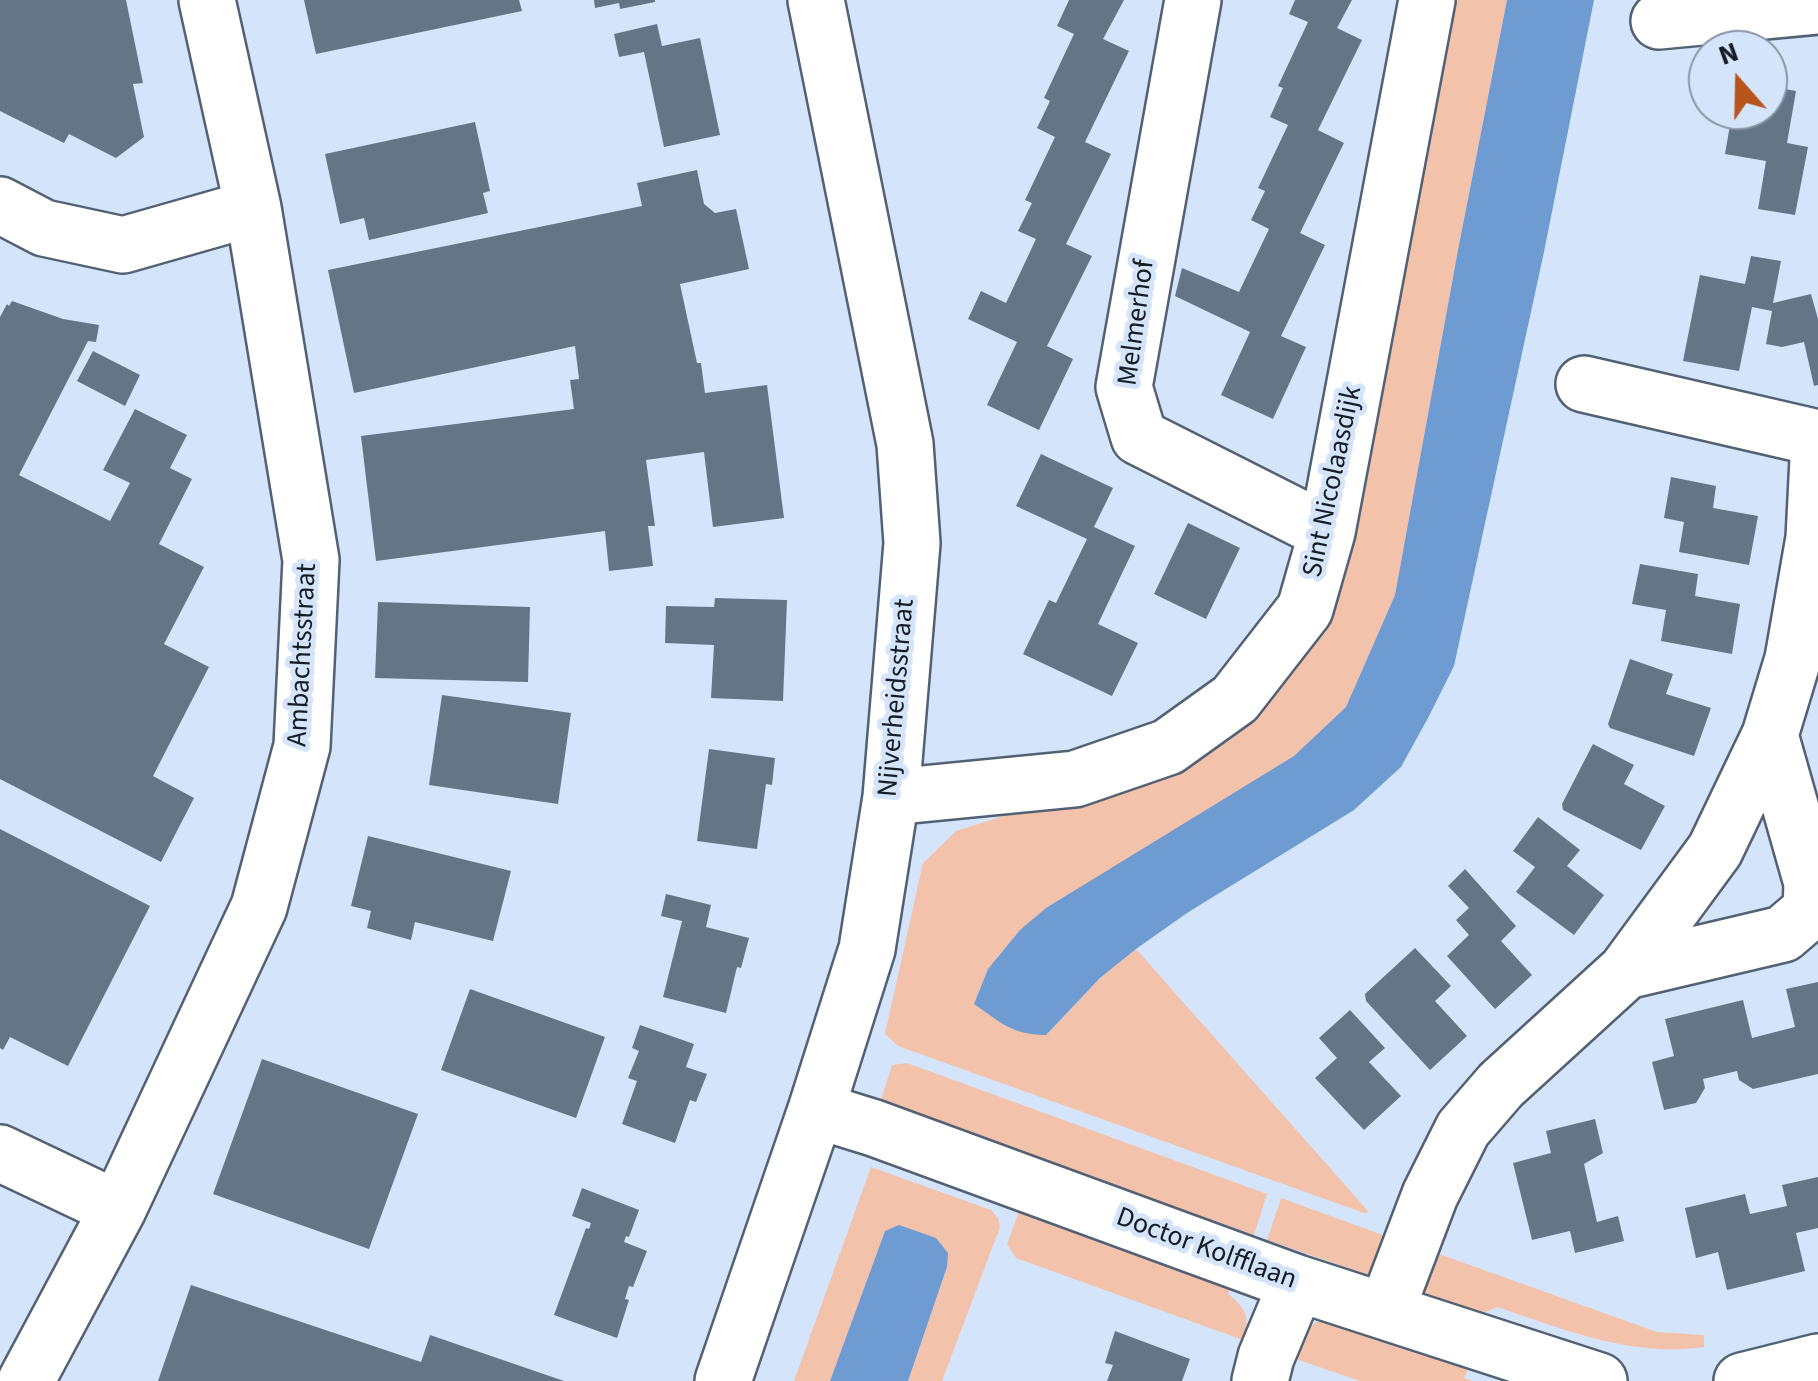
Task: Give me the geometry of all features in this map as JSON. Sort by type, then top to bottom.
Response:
[{"type":"street","name":"Ambachtsstraat","points":[[26,1381],[118,1209],[259,907],[302,746],[311,560],[253,208],[207,0]]},
{"type":"street","name":"Nijverheidsstraat","points":[[724,1381],[867,949],[891,796],[912,544],[905,444],[816,0]]},
{"type":"street","name":"Melmerhof","points":[[1193,0],[1124,387],[1139,437],[1327,532]]},
{"type":"street","name":"Sint Nicolaasdijk","points":[[891,796],[1075,779],[1168,746],[1234,699],[1305,609],[1327,532],[1427,0]]},
{"type":"street","points":[[1659,20],[1818,6]]},
{"type":"street","points":[[0,205],[44,228],[123,245],[253,208]]},
{"type":"street","points":[[1584,384],[1818,438]]},
{"type":"street","points":[[1386,1311],[1430,1196],[1463,1129],[1501,1085],[1626,971],[1715,850],[1770,735],[1793,659],[1814,538],[1818,460]]},
{"type":"street","points":[[1626,971],[1783,934],[1811,910],[1812,883],[1770,735]]},
{"type":"street","name":"Doctor Kolfflaan","points":[[816,1110],[1297,1283],[1599,1381]]},
{"type":"street","points":[[0,1152],[118,1209]]},
{"type":"street","points":[[1260,1381],[1297,1283]]},
{"type":"street","points":[[1742,1381],[1818,1362]]},
{"type":"shaded area","points":[[1451,0],[1507,0],[1395,595],[1346,707],[1294,756],[1020,930],[988,969],[974,1004],[1046,1035],[1100,978],[1136,949],[1369,1212],[1364,1213],[898,1046],[885,1034],[923,863],[956,831],[1172,759],[1357,501],[1424,164]]},
{"type":"shaded area","points":[[907,1063],[1267,1194],[1254,1235],[880,1103],[892,1065]]},
{"type":"shaded area","points":[[871,1167],[991,1210],[1000,1227],[942,1381],[908,1381],[947,1267],[885,1231],[830,1381],[794,1381]]},
{"type":"shaded area","points":[[1281,1198],[1394,1239],[1380,1279],[1267,1240]]},
{"type":"shaded area","points":[[1022,1203],[1234,1281],[1228,1294],[1245,1314],[1243,1340],[1016,1258],[1007,1244]]},
{"type":"shaded area","points":[[1428,1250],[1657,1332],[1704,1335],[1704,1347],[1625,1345],[1497,1307],[1478,1315],[1412,1291]]},
{"type":"shaded area","points":[[1322,1319],[1470,1366],[1464,1378],[1472,1381],[1360,1381],[1290,1357],[1305,1329]]},
{"type":"water","points":[[1507,0],[1594,0],[1454,666],[1401,767],[1354,810],[1136,949],[1100,978],[1046,1035],[1007,1026],[974,1004],[988,969],[1020,930],[1046,908],[1294,756],[1346,707],[1395,595]]},
{"type":"water","points":[[899,1225],[936,1238],[948,1253],[947,1267],[908,1381],[830,1381],[885,1231]]},
{"type":"building","points":[[0,0],[126,0],[143,83],[133,84],[144,137],[116,158],[69,134],[64,143],[0,111]]},
{"type":"building","points":[[304,0],[519,0],[522,11],[316,54]]},
{"type":"building","points":[[594,0],[655,2],[620,9],[619,3],[595,8]]},
{"type":"building","points":[[1069,0],[1124,0],[1103,39],[1129,51],[1085,142],[1111,154],[1066,244],[1092,256],[1047,346],[1073,359],[1039,430],[987,405],[1017,342],[968,319],[981,291],[1006,303],[1036,239],[1018,231],[1032,203],[1025,200],[1055,137],[1037,128],[1050,101],[1044,98],[1074,34],[1057,26]]},
{"type":"building","points":[[1295,0],[1352,0],[1337,28],[1362,40],[1318,130],[1344,143],[1300,233],[1325,245],[1281,336],[1306,347],[1273,419],[1221,395],[1250,332],[1175,296],[1182,268],[1239,292],[1269,229],[1251,220],[1265,191],[1258,188],[1288,125],[1270,117],[1283,88],[1278,86],[1308,22],[1289,14]]},
{"type":"building","points":[[657,24],[662,46],[700,38],[720,135],[664,147],[644,52],[619,57],[614,34]]},
{"type":"building","points":[[1788,90],[1796,91],[1787,143],[1808,147],[1795,215],[1758,209],[1766,161],[1725,154],[1729,130],[1788,130]]},
{"type":"building","points":[[475,122],[490,191],[483,193],[488,213],[369,240],[364,218],[340,224],[325,154]]},
{"type":"building","points":[[697,170],[704,204],[715,213],[736,209],[749,269],[680,284],[697,363],[701,363],[705,393],[767,385],[784,518],[713,527],[704,452],[646,460],[655,526],[648,526],[653,566],[609,571],[605,531],[376,561],[361,436],[574,409],[570,380],[579,379],[575,346],[354,393],[328,270],[642,206],[637,183]]},
{"type":"building","points":[[1751,256],[1781,261],[1773,303],[1811,294],[1818,319],[1818,385],[1814,386],[1804,342],[1782,347],[1766,344],[1772,311],[1752,307],[1739,371],[1683,361],[1700,275],[1745,284]]},
{"type":"building","points":[[12,301],[63,319],[99,325],[96,342],[88,341],[19,475],[110,521],[130,483],[103,470],[135,409],[187,435],[170,468],[192,479],[159,544],[204,567],[164,644],[209,667],[153,776],[194,798],[161,862],[0,779],[0,317]]},
{"type":"building","points":[[93,351],[140,375],[125,406],[77,381]]},
{"type":"building","points":[[1041,454],[1113,488],[1094,527],[1135,546],[1098,624],[1138,643],[1112,696],[1023,654],[1049,600],[1056,603],[1087,539],[1016,506]]},
{"type":"building","points":[[1671,477],[1716,486],[1713,508],[1758,516],[1749,565],[1679,552],[1684,522],[1664,518]]},
{"type":"building","points":[[1188,523],[1240,548],[1206,619],[1154,594]]},
{"type":"building","points":[[1640,564],[1698,574],[1695,596],[1740,604],[1732,654],[1661,641],[1666,610],[1632,604]]},
{"type":"building","points":[[715,598],[787,600],[783,701],[711,698],[714,645],[665,643],[666,606],[714,607]]},
{"type":"building","points":[[378,602],[530,607],[528,682],[375,678]]},
{"type":"building","points":[[1630,659],[1673,674],[1666,694],[1711,708],[1694,756],[1610,728],[1608,724]]},
{"type":"building","points":[[442,695],[571,713],[558,804],[429,785]]},
{"type":"building","points":[[1593,744],[1634,765],[1624,784],[1665,806],[1641,850],[1563,810],[1562,804]]},
{"type":"building","points":[[709,749],[775,758],[772,785],[766,784],[757,849],[697,841]]},
{"type":"building","points":[[1538,817],[1580,850],[1567,866],[1604,895],[1574,935],[1516,892],[1535,867],[1513,851]]},
{"type":"building","points":[[0,829],[150,906],[68,1066],[10,1037],[3,1050],[0,1048]]},
{"type":"building","points":[[368,836],[511,871],[493,941],[415,922],[411,940],[367,928],[371,911],[351,906]]},
{"type":"building","points":[[1465,869],[1516,926],[1501,941],[1532,975],[1495,1009],[1447,956],[1469,935],[1456,920],[1469,908],[1448,886]]},
{"type":"building","points":[[666,894],[711,905],[706,927],[749,938],[726,1013],[663,997],[682,921],[661,916]]},
{"type":"building","points":[[1415,948],[1451,986],[1435,1001],[1467,1036],[1430,1070],[1366,1001],[1365,994]]},
{"type":"building","points":[[1818,982],[1818,1074],[1753,1089],[1739,1080],[1737,1071],[1703,1079],[1705,1088],[1696,1103],[1664,1110],[1652,1062],[1674,1056],[1665,1019],[1743,1000],[1752,1038],[1795,1027],[1786,989]]},
{"type":"building","points":[[470,989],[605,1037],[576,1118],[441,1070]]},
{"type":"building","points":[[1350,1010],[1385,1048],[1369,1062],[1401,1096],[1364,1130],[1315,1078],[1337,1058],[1319,1038]]},
{"type":"building","points":[[640,1025],[694,1044],[686,1067],[707,1074],[696,1102],[690,1100],[675,1143],[622,1124],[637,1081],[628,1078],[639,1051],[632,1048]]},
{"type":"building","points":[[262,1059],[418,1114],[369,1249],[213,1194]]},
{"type":"building","points":[[1595,1119],[1603,1153],[1584,1164],[1597,1222],[1618,1216],[1624,1241],[1575,1253],[1570,1231],[1532,1240],[1513,1163],[1551,1153],[1546,1131]]},
{"type":"building","points":[[1818,1177],[1818,1228],[1796,1233],[1805,1271],[1727,1290],[1718,1252],[1696,1258],[1685,1208],[1745,1194],[1750,1214],[1787,1206],[1782,1185]]},
{"type":"building","points":[[582,1188],[639,1210],[624,1242],[647,1251],[633,1287],[629,1286],[625,1299],[629,1300],[617,1338],[554,1315],[591,1223],[572,1216]]},
{"type":"building","points":[[191,1285],[421,1362],[430,1335],[564,1381],[158,1381]]},
{"type":"building","points":[[1115,1331],[1190,1359],[1182,1381],[1107,1381],[1113,1365],[1105,1363]]}]
